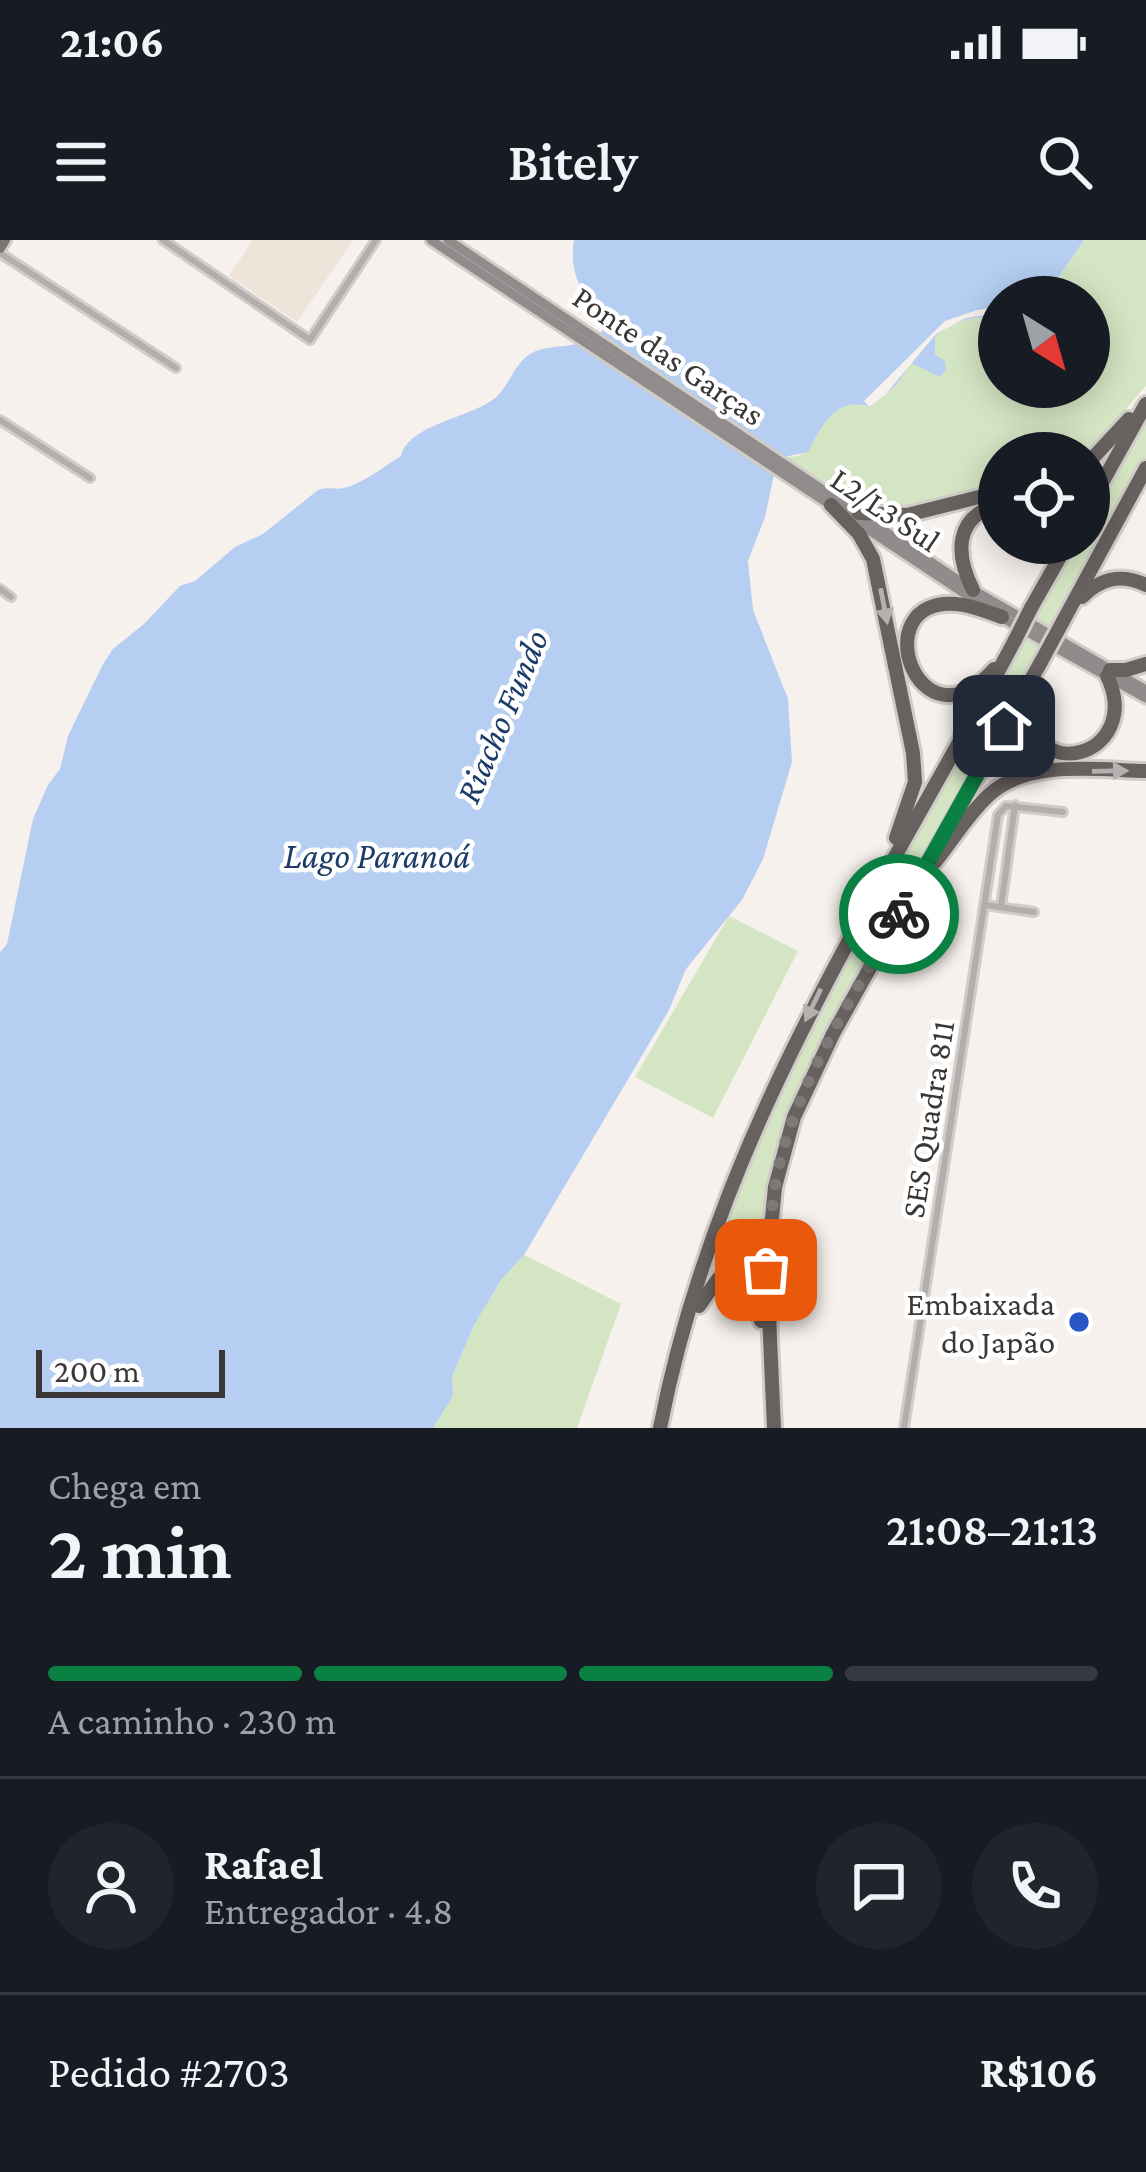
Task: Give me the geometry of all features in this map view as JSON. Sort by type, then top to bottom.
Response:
[{"type":"highway","points":[[1110,440],[1146,399]]},
{"type":"highway","points":[[1110,467],[1146,399]]},
{"type":"highway","points":[[774,1428],[766,1270],[770,1216],[782,1154],[812,1072],[1146,468]]},
{"type":"highway","points":[[859,513],[907,515],[978,497]]},
{"type":"highway","points":[[831,505],[866,544],[878,574],[915,769],[910,800],[877,886]]},
{"type":"highway","points":[[973,590],[961,563],[962,532],[978,513]]},
{"type":"highway","points":[[660,1428],[679,1339],[766,1102],[822,986],[1056,564]]},
{"type":"highway","points":[[1064,619],[1091,589],[1106,580],[1126,578],[1146,585]]},
{"type":"highway","points":[[1002,617],[950,603],[926,611],[906,641],[911,672],[926,688],[940,693],[967,690],[986,677],[1014,643]]},
{"type":"highway","points":[[1026,686],[1026,720],[1036,737],[1050,749],[1074,753],[1097,746],[1116,728],[1119,697],[1109,673],[1146,664]]},
{"type":"highway","points":[[915,884],[988,796],[1012,778],[1040,771],[1146,771]]},
{"type":"highway","points":[[679,1339],[710,1287],[732,1274],[748,1280],[752,1287],[769,1355]]},
{"type":"main road","points":[[0,250],[5,240]]},
{"type":"main road","name":"Ponte das Garças","points":[[431,240],[800,475]]},
{"type":"main road","name":"Ponte das Garças","points":[[448,240],[782,473]]},
{"type":"main road","name":"L2/L3 Sul","points":[[782,473],[1002,617],[1109,673]]},
{"type":"main road","name":"L2/L3 Sul","points":[[800,475],[973,590],[1146,694]]},
{"type":"street","points":[[164,240],[310,340],[376,240]]},
{"type":"street","points":[[0,250],[176,368]]},
{"type":"street","points":[[0,420],[90,478]]},
{"type":"street","points":[[0,589],[11,597]]},
{"type":"street","points":[[1001,908],[1015,805],[1064,812]]},
{"type":"street","name":"SES Quadra 811","points":[[904,1428],[998,815],[1006,806],[1015,805]]},
{"type":"street","points":[[985,905],[1034,912]]},
{"type":"shaded area","points":[[253,240],[353,240],[297,322],[229,276]]},
{"type":"green space","points":[[1084,240],[1146,240],[1146,386],[1105,432],[978,432],[978,490],[917,506],[864,505],[784,457],[799,456],[842,406],[858,402],[866,407],[885,395],[911,362],[941,377],[945,361],[935,354],[934,336],[973,318],[978,318],[978,408],[1110,408],[1110,276],[1059,276]]},
{"type":"green space","points":[[1146,415],[1146,458],[1110,523],[1110,479]]},
{"type":"green space","points":[[1062,564],[1087,564],[804,1081],[774,1174],[760,1307],[739,1271],[709,1273],[744,1177],[828,991]]},
{"type":"green space","points":[[729,916],[798,951],[713,1118],[635,1077]]},
{"type":"green space","points":[[524,1255],[621,1304],[577,1428],[433,1428],[453,1396],[452,1377],[473,1327],[501,1280]]},
{"type":"water","name":"Lago Paranoá","points":[[574,240],[1084,240],[1059,276],[978,276],[978,318],[935,336],[935,354],[945,361],[946,369],[940,377],[911,363],[897,384],[869,407],[858,404],[839,409],[808,452],[784,457],[774,475],[748,561],[753,610],[788,699],[792,762],[763,859],[742,900],[686,969],[669,1010],[524,1255],[501,1280],[473,1327],[452,1377],[453,1396],[433,1428],[0,1428],[0,952],[7,944],[33,819],[60,769],[68,736],[103,664],[180,586],[195,581],[235,547],[263,534],[318,490],[344,488],[363,480],[401,456],[416,436],[495,398],[530,354],[579,343],[602,332],[602,317],[575,273]]},
{"type":"pier","points":[[977,310],[978,316],[936,334],[885,395],[869,407],[864,401],[945,321]]},
{"type":"way so far","points":[[766,1270],[775,1187],[794,1117],[812,1072],[899,914]]},
{"type":"place","name":"Embaixada do Japão","points":[[1079,1322]]},
{"type":"route","points":[[899,914],[1004,726]]},
{"type":"water label","name":"Riacho Fundo","points":[[501,716]]}]
